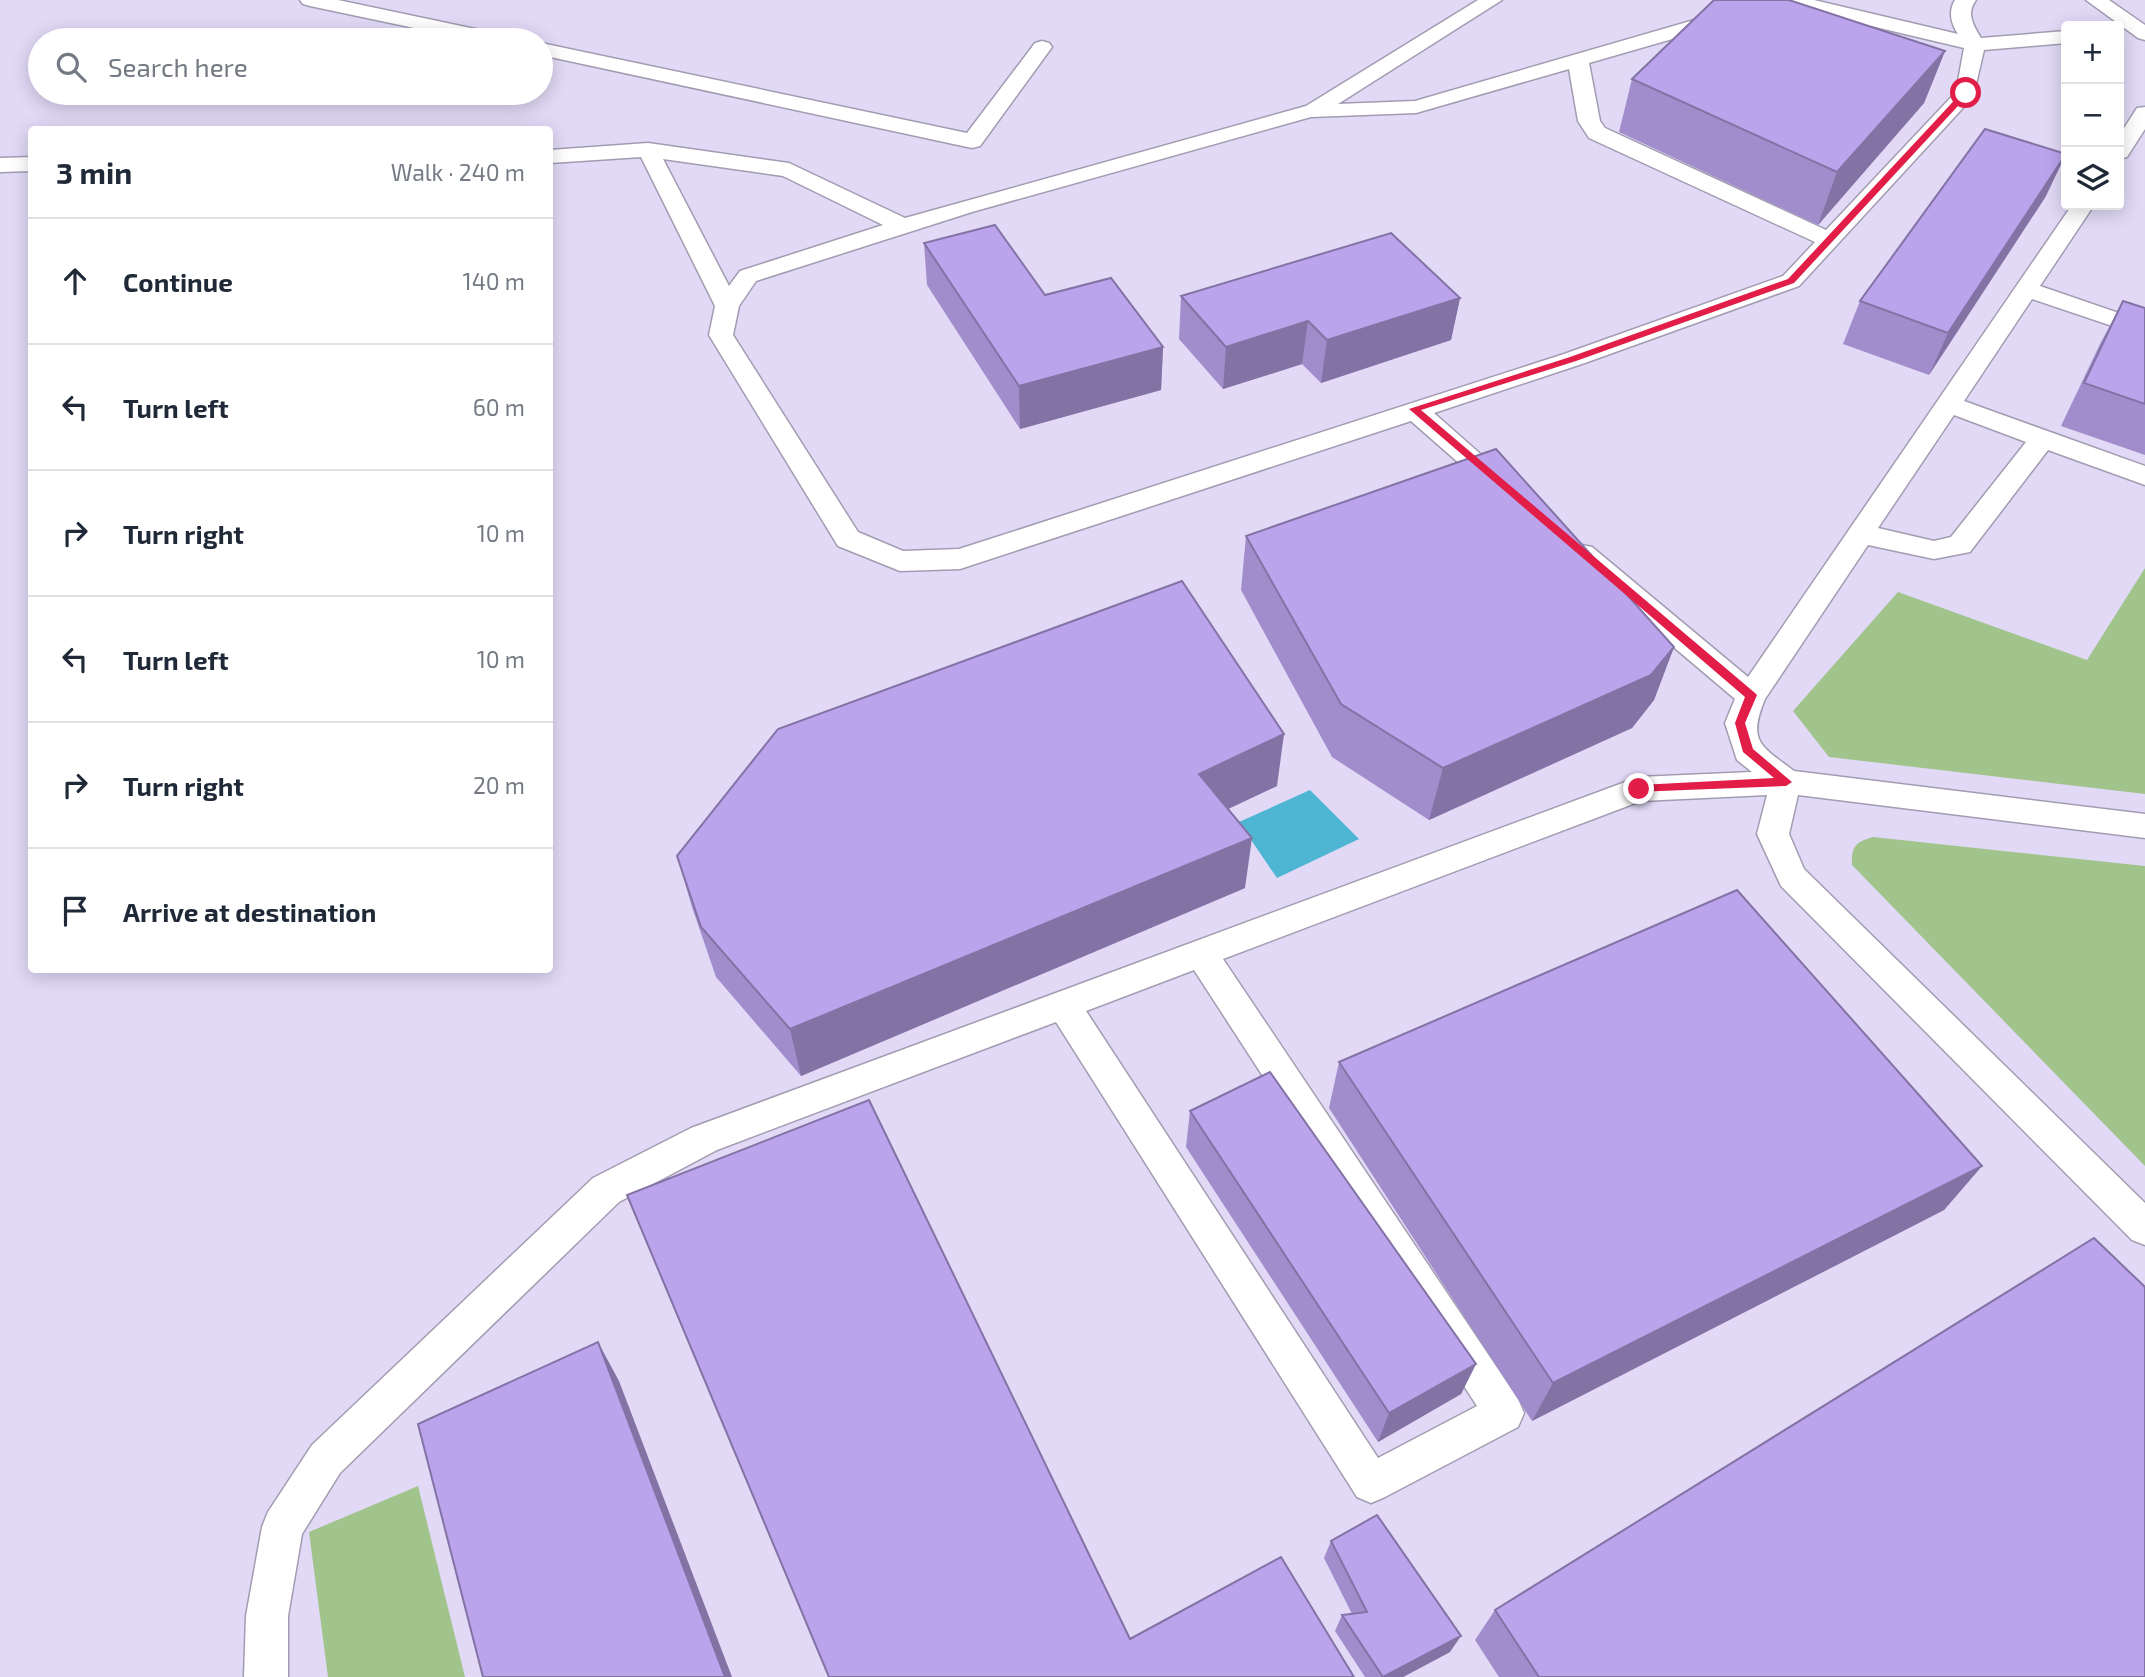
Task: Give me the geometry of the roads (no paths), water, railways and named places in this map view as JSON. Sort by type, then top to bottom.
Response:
[{"type":"lane","points":[[310,0],[442,28]]},
{"type":"lane","points":[[1310,111],[1492,0]]},
{"type":"lane","points":[[1966,0],[1962,4],[1961,23],[1975,44],[1966,93],[1791,281],[1573,359],[960,559],[900,561],[848,539],[721,335],[727,306],[748,276],[904,227],[1310,111],[1416,107],[1787,0],[1975,44],[2061,37]]},
{"type":"lane","points":[[2096,0],[2131,29]]},
{"type":"lane","points":[[553,52],[972,141],[1042,47]]},
{"type":"lane","points":[[1578,60],[1589,121],[1597,133],[1830,240]]},
{"type":"lane","points":[[2122,147],[2145,113]]},
{"type":"lane","points":[[553,157],[648,150],[789,170],[904,227]]},
{"type":"lane","points":[[648,150],[727,306]]},
{"type":"lane","points":[[0,165],[28,164]]},
{"type":"lane","points":[[1786,782],[1748,752],[1740,723],[1751,695],[2080,210]]},
{"type":"lane","points":[[2026,289],[2145,330]]},
{"type":"lane","points":[[1948,404],[2145,476]]},
{"type":"lane","points":[[1414,409],[1517,499]]},
{"type":"lane","points":[[1861,534],[1934,550],[1960,545],[2042,439]]},
{"type":"lane","points":[[1560,535],[1751,695]]},
{"type":"lane","points":[[1786,782],[1773,834],[1792,877],[2145,1228]]},
{"type":"lane","points":[[266,1677],[267,1616],[283,1527],[326,1459],[606,1190],[704,1139],[1639,789],[1786,782],[2145,826]]},
{"type":"lane","points":[[1064,1005],[1371,1483],[1504,1413],[1201,953]]},
{"type":"water","points":[[1310,790],[1359,839],[1277,878],[1239,822]]}]
